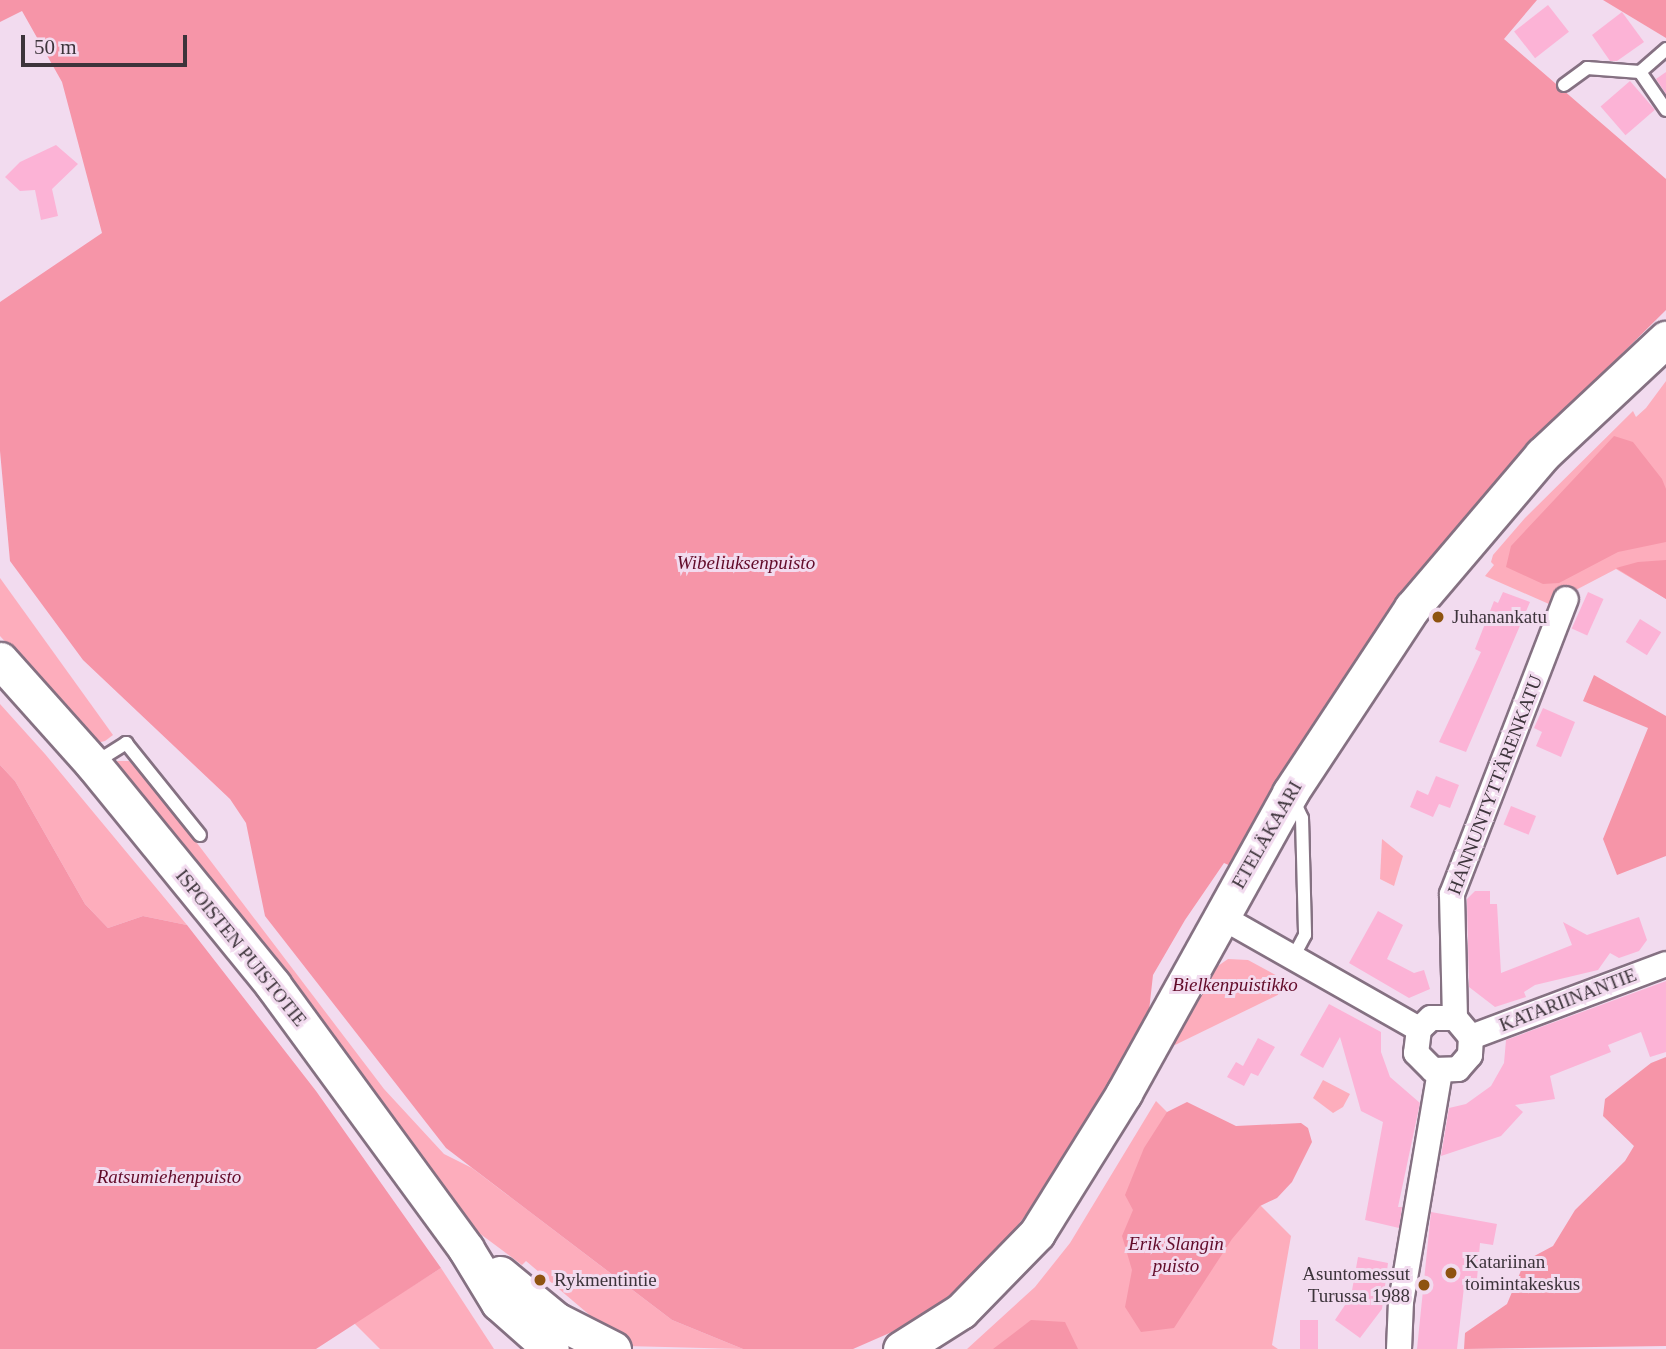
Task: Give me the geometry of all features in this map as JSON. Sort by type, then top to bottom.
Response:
[{"type":"main road","name":"ETELÄKAARI","points":[[901,1349],[961,1311],[1037,1233],[1124,1093],[1290,793],[1380,652],[1457,551],[1542,455],[1666,339]]},
{"type":"main road","name":"ISPOISTEN PUISTOTIE","points":[[0,660],[93,764],[273,985],[466,1249],[499,1303],[551,1349]]},
{"type":"main road","name":"ISPOISTEN PUISTOTIE","points":[[466,1249],[545,1312],[613,1349]]},
{"type":"street","name":"HANNUNTYTTÄRENKATU","points":[[1463,1028],[1452,894],[1566,599]]},
{"type":"street","points":[[1220,916],[1419,1029]]},
{"type":"street","name":"KATARIINANTIE","points":[[1463,1028],[1666,964]]},
{"type":"street","points":[[1434,1017],[1463,1028],[1465,1062],[1440,1072],[1425,1066],[1416,1053],[1419,1029],[1434,1017]]},
{"type":"street","points":[[1399,1349],[1401,1302],[1440,1072]]},
{"type":"lane","points":[[1564,85],[1587,68],[1640,72],[1666,49]]},
{"type":"lane","points":[[1640,72],[1666,110]]},
{"type":"lane","points":[[93,764],[126,743],[200,835]]},
{"type":"lane","points":[[1290,793],[1302,818],[1306,935],[1293,958]]},
{"type":"green space","name":"Wibeliuksenpuisto","points":[[0,0],[1537,0],[1504,39],[1666,179],[1666,310],[1557,418],[1398,603],[1305,741],[1233,867],[1224,863],[1185,920],[1153,975],[1149,1011],[1139,1034],[1044,1192],[985,1267],[917,1321],[853,1349],[743,1349],[672,1320],[446,1148],[265,916],[246,823],[230,799],[83,660],[10,561],[0,451],[0,302],[102,233],[62,82],[22,11],[0,22]]},
{"type":"green space","points":[[1603,0],[1666,0],[1666,38]]},
{"type":"green space","points":[[1666,381],[1666,599],[1616,569],[1549,604],[1485,576],[1494,565],[1491,562],[1493,555],[1525,518],[1633,411],[1636,417],[1646,408]]},
{"type":"green space","points":[[1614,436],[1633,442],[1662,479],[1666,489],[1666,542],[1618,552],[1559,583],[1543,584],[1506,567],[1511,546]]},
{"type":"green space","points":[[1666,560],[1666,599],[1616,568],[1638,562]]},
{"type":"green space","points":[[0,578],[113,735],[105,741],[97,743],[0,636]]},
{"type":"green space","points":[[1594,675],[1666,716],[1666,856],[1617,875],[1603,839],[1648,728],[1583,701]]},
{"type":"green space","points":[[0,704],[187,925],[143,916],[108,928],[85,904],[15,781],[0,765]]},
{"type":"green space","points":[[115,761],[129,761],[162,797],[384,1089],[444,1154],[472,1168],[672,1320],[743,1349],[626,1346],[526,1261],[522,1265],[471,1227],[308,1003]]},
{"type":"green space","name":"Ratsumiehenpuisto","points":[[0,765],[15,781],[85,904],[108,928],[143,916],[187,925],[316,1091],[441,1268],[316,1349],[0,1349]]},
{"type":"green space","points":[[1382,839],[1403,856],[1394,886],[1380,879]]},
{"type":"green space","name":"Bielkenpuistikko","points":[[1228,959],[1248,960],[1296,986],[1175,1045],[1172,1039],[1212,970]]},
{"type":"green space","points":[[1666,1057],[1666,1346],[1464,1349],[1465,1333],[1507,1304],[1525,1261],[1553,1246],[1575,1210],[1625,1161],[1634,1146],[1603,1116],[1605,1099],[1651,1063]]},
{"type":"green space","points":[[1323,1080],[1350,1094],[1343,1107],[1333,1113],[1313,1098]]},
{"type":"green space","name":"Erik Slangin puisto","points":[[1156,1101],[1291,1236],[1272,1345],[1278,1349],[967,1349],[1035,1287],[1070,1243]]},
{"type":"green space","points":[[1187,1102],[1236,1126],[1301,1123],[1308,1128],[1312,1142],[1292,1182],[1277,1198],[1260,1206],[1232,1239],[1174,1328],[1141,1332],[1125,1307],[1132,1270],[1122,1236],[1133,1210],[1125,1195],[1144,1148],[1167,1112]]},
{"type":"green space","points":[[441,1268],[494,1349],[380,1349],[354,1323]]},
{"type":"green space","points":[[1031,1320],[1065,1322],[1078,1349],[993,1349]]},
{"type":"building","points":[[1548,5],[1569,32],[1535,58],[1514,31]]},
{"type":"building","points":[[1622,12],[1644,42],[1617,61],[1610,61],[1592,35]]},
{"type":"building","points":[[1666,72],[1666,94],[1656,79]]},
{"type":"building","points":[[1630,81],[1655,110],[1625,135],[1601,107]]},
{"type":"building","points":[[56,145],[78,164],[52,189],[58,216],[41,220],[35,190],[20,191],[5,177],[20,162]]},
{"type":"building","points":[[1503,592],[1530,602],[1466,752],[1439,742],[1481,652],[1475,649],[1494,601],[1498,603]]},
{"type":"building","points":[[1588,592],[1604,599],[1587,635],[1572,629]]},
{"type":"building","points":[[1640,619],[1661,632],[1647,655],[1626,642]]},
{"type":"building","points":[[1543,708],[1575,722],[1561,757],[1536,746],[1542,732],[1534,728]]},
{"type":"building","points":[[1436,776],[1459,785],[1450,808],[1439,804],[1433,817],[1410,807],[1417,790],[1428,795]]},
{"type":"building","points":[[1511,806],[1536,816],[1529,835],[1504,825]]},
{"type":"building","points":[[1475,891],[1490,891],[1490,904],[1497,904],[1501,973],[1572,945],[1563,922],[1587,935],[1639,917],[1647,940],[1639,951],[1619,958],[1610,953],[1598,970],[1535,985],[1524,992],[1526,997],[1495,1007],[1469,987],[1467,899]]},
{"type":"building","points":[[1378,911],[1403,925],[1387,959],[1414,973],[1424,970],[1430,989],[1409,998],[1349,963]]},
{"type":"building","points":[[1666,981],[1666,1052],[1650,1057],[1641,1032],[1608,1045],[1611,1052],[1550,1076],[1555,1099],[1515,1105],[1523,1112],[1501,1136],[1441,1156],[1449,1108],[1466,1104],[1491,1086],[1504,1063],[1506,1040]]},
{"type":"building","points":[[1329,1004],[1381,1032],[1381,1052],[1390,1077],[1420,1103],[1398,1207],[1402,1207],[1399,1228],[1365,1220],[1383,1122],[1361,1111],[1340,1037],[1323,1068],[1300,1055]]},
{"type":"building","points":[[1258,1038],[1275,1047],[1258,1076],[1251,1073],[1244,1086],[1227,1077],[1236,1062],[1243,1066]]},
{"type":"building","points":[[1431,1212],[1497,1224],[1493,1245],[1480,1243],[1477,1279],[1465,1278],[1457,1349],[1417,1349]]},
{"type":"building","points":[[1358,1257],[1388,1263],[1382,1309],[1360,1338],[1335,1320],[1351,1296]]},
{"type":"building","points":[[1300,1320],[1318,1320],[1318,1349],[1300,1349]]},
{"type":"place","name":"Juhanankatu","points":[[1438,617]]},
{"type":"place","name":"Katariinan toimintakeskus","points":[[1451,1273]]},
{"type":"place","name":"Rykmentintie","points":[[540,1280]]},
{"type":"place","name":"Asuntomessut Turussa 1988","points":[[1424,1285]]}]
